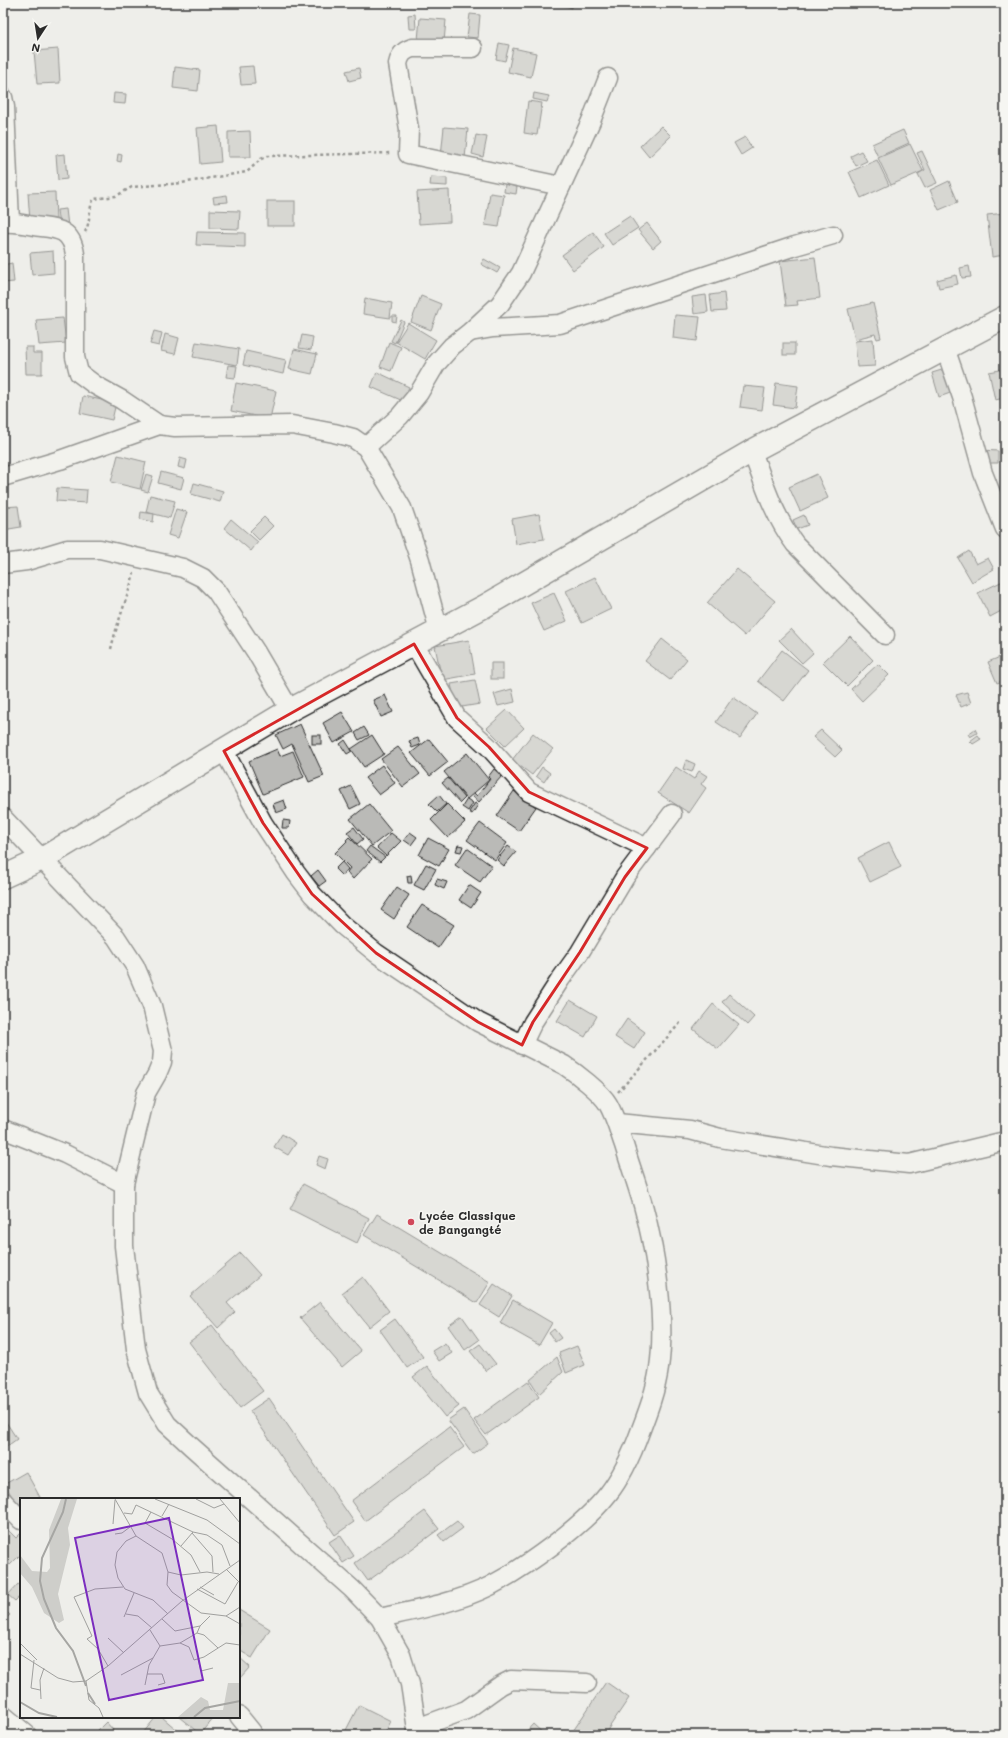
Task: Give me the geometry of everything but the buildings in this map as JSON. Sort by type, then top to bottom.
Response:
[{"type":"street","points":[[473,48],[412,48],[404,51],[400,57],[398,64],[409,129],[408,154],[561,186]]},
{"type":"street","points":[[366,447],[400,416],[418,393],[436,364],[452,346],[470,332],[500,304],[521,273],[592,121],[608,78]]},
{"type":"street","points":[[3,97],[5,107],[7,222],[51,227],[63,231],[70,238],[74,247],[75,357],[79,373],[95,385],[122,400],[159,425]]},
{"type":"street","points":[[470,332],[493,328],[560,324],[788,248],[832,235]]},
{"type":"street","points":[[3,877],[42,859],[290,710],[485,606],[752,451],[1005,317]]},
{"type":"street","points":[[945,348],[962,397],[983,473],[1005,529]]},
{"type":"street","points":[[3,477],[60,460],[159,425],[175,427],[292,426],[334,433],[353,438],[366,447],[402,508],[420,560],[439,630]]},
{"type":"street","points":[[752,451],[772,507],[782,527],[795,544],[885,635]]},
{"type":"street","points":[[3,564],[27,561],[67,549],[100,549],[136,556],[183,568],[203,578],[216,591],[256,652],[290,710]]},
{"type":"street","points":[[414,644],[457,718],[489,747],[529,792],[648,848]]},
{"type":"street","points":[[224,751],[263,823],[296,874],[312,894],[342,925],[376,953],[418,983],[478,1022],[577,1073],[608,1102],[617,1123],[650,1229],[663,1334],[659,1370],[650,1406],[627,1466],[608,1494],[589,1515],[550,1547],[490,1586],[466,1596],[380,1618]]},
{"type":"street","points":[[522,1045],[533,1022],[580,952],[625,877],[672,814]]},
{"type":"street","points":[[3,818],[116,937],[135,966],[152,1006],[163,1051],[162,1062],[158,1074],[146,1093],[124,1184],[124,1246],[136,1349],[148,1393],[167,1424],[352,1589],[380,1618],[400,1655],[410,1684],[418,1731],[466,1710],[501,1685],[511,1680],[587,1683]]},
{"type":"street","points":[[617,1123],[690,1130],[720,1138],[831,1156],[909,1164],[1005,1141]]},
{"type":"street","points":[[3,1129],[65,1154],[124,1184]]},
{"type":"street","points":[[3,1501],[20,1519]]},
{"type":"street","points":[[3,1715],[27,1735]]},
{"type":"street","points":[[240,1717],[252,1732],[252,1735]]},
{"type":"path","points":[[74,247],[88,225],[94,199],[116,196],[132,187],[182,183],[247,172],[261,158],[268,156],[408,154]]},
{"type":"path","points":[[111,649],[115,632],[126,603],[135,568],[136,556]]},
{"type":"path","points":[[608,1102],[681,1022]]},
{"type":"highlighted area","points":[[414,644],[457,718],[489,747],[529,792],[647,848],[625,877],[580,952],[533,1022],[522,1045],[478,1022],[376,953],[312,894],[263,823],[224,751]]},
{"type":"place","name":"Lycée Classique de Bangangté","points":[[411,1222]]}]
